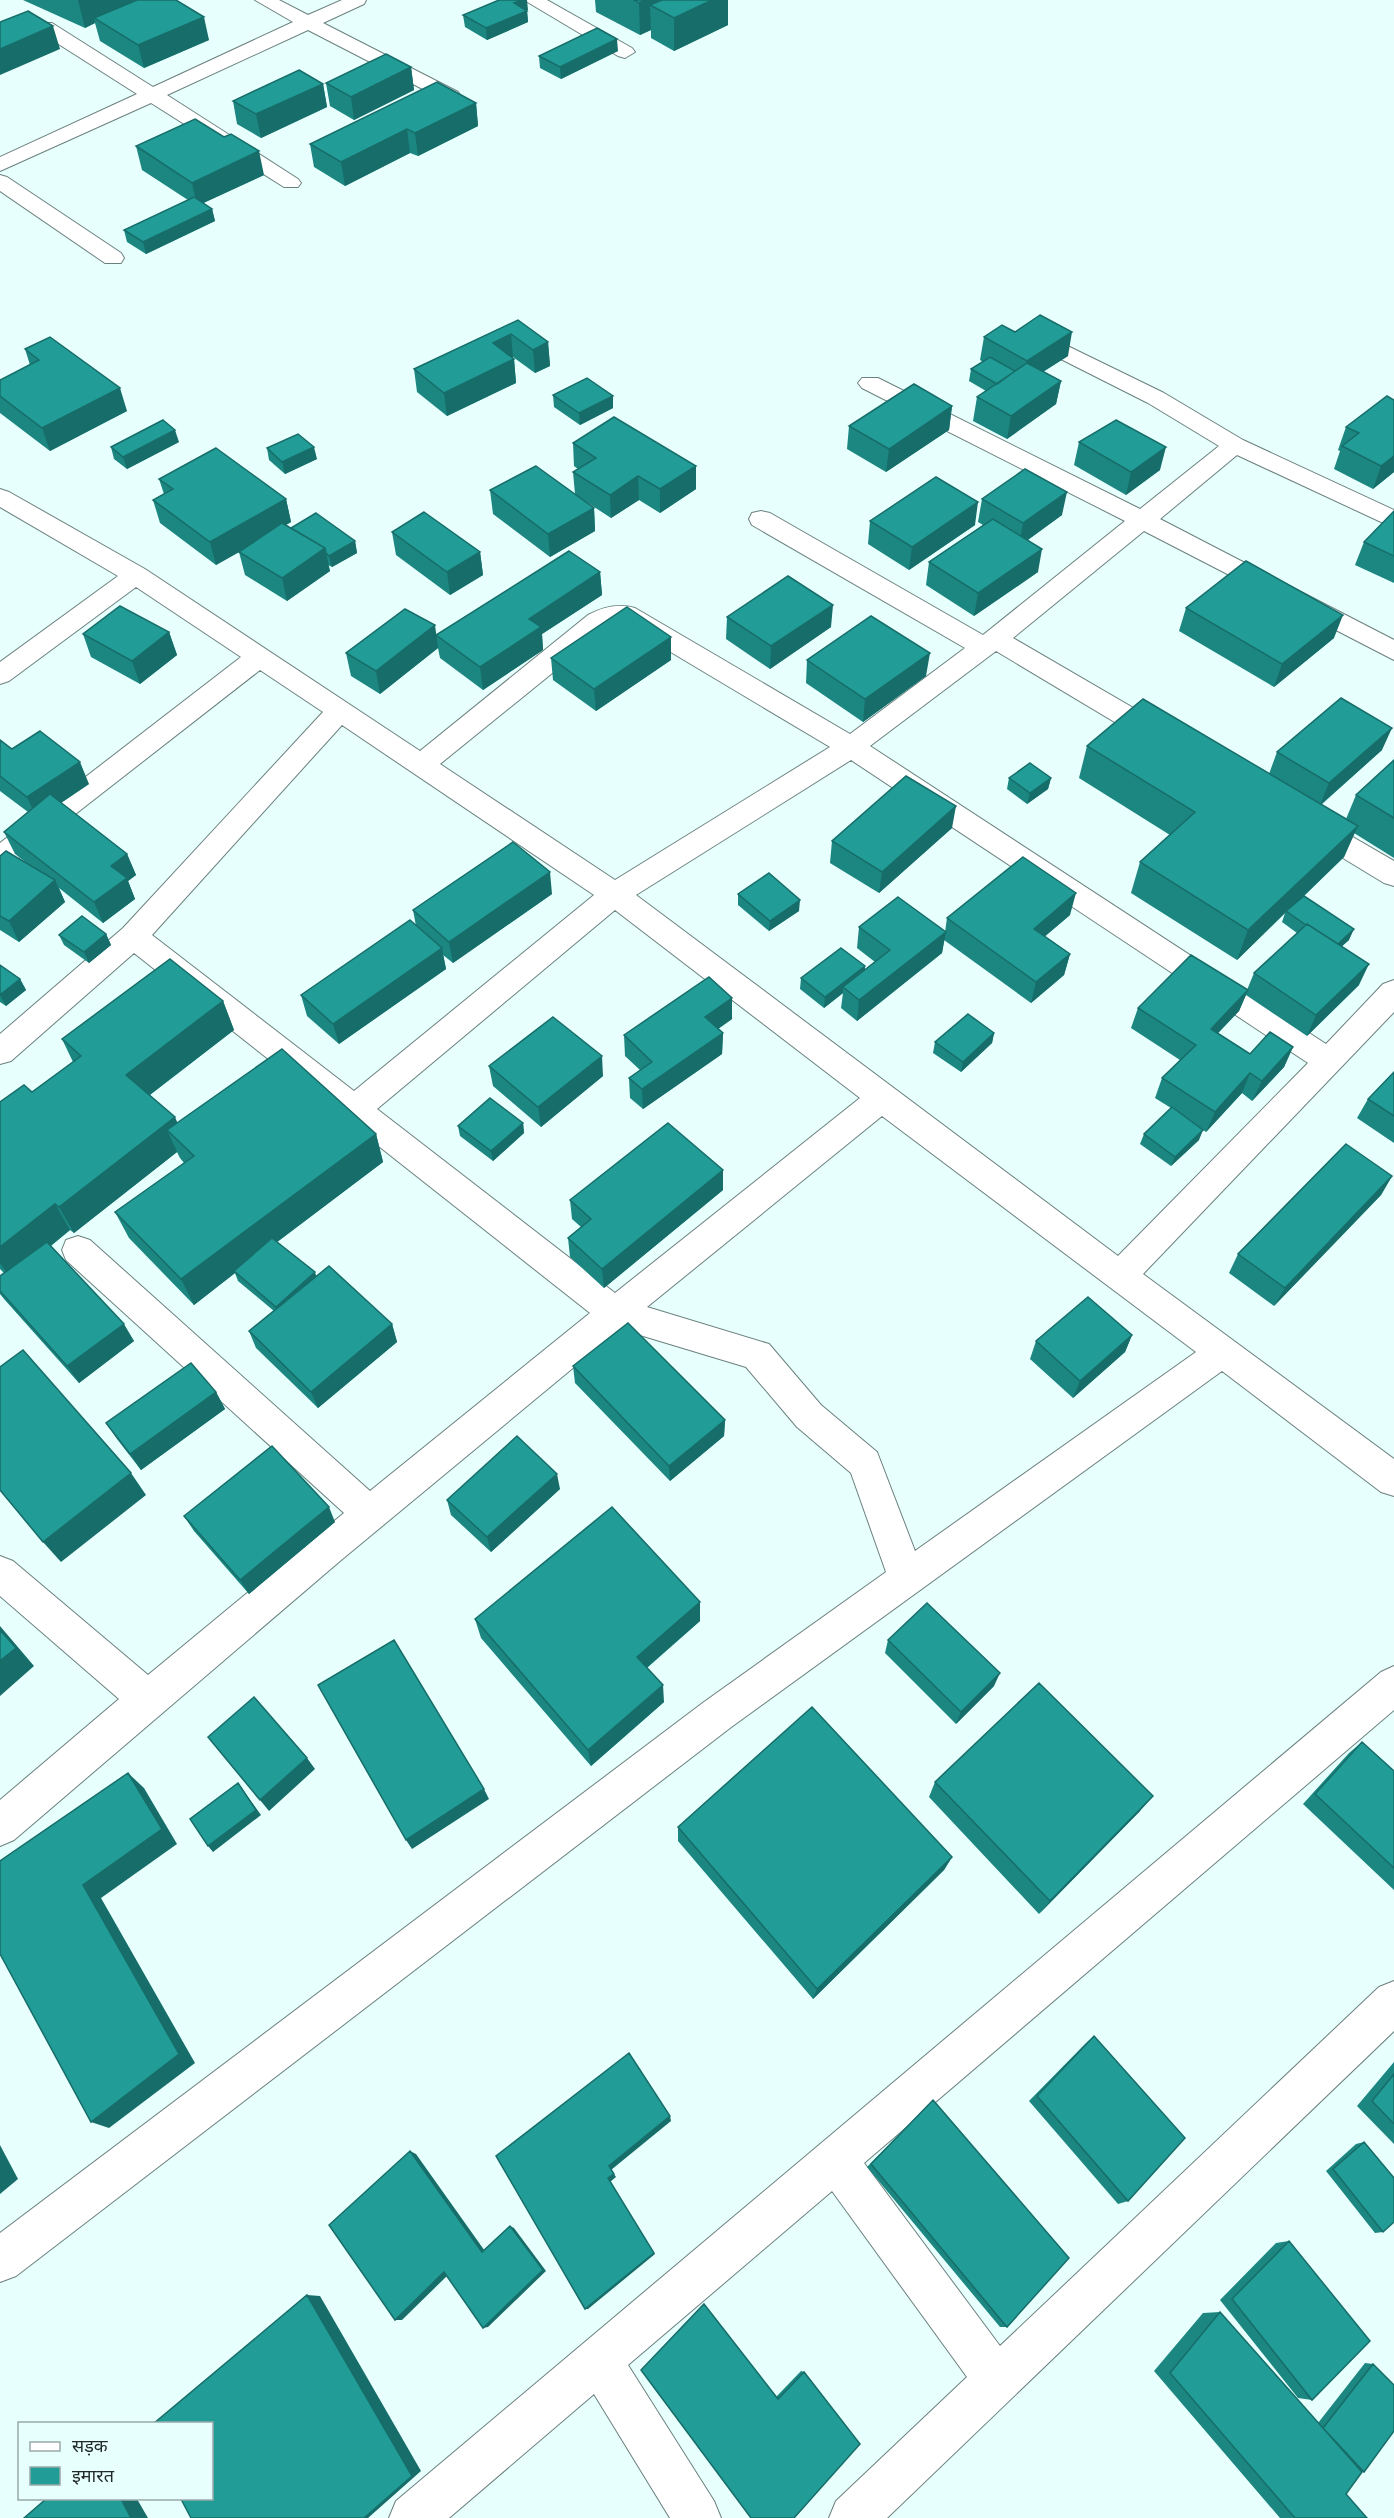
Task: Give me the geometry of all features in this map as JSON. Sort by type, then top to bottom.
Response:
[{"type":"street","points":[[264,0],[451,96]]},
{"type":"street","points":[[0,165],[357,0]]},
{"type":"street","points":[[533,0],[625,52]]},
{"type":"street","points":[[45,27],[291,183]]},
{"type":"street","points":[[0,181],[113,258]]},
{"type":"street","points":[[1045,342],[1156,398],[1235,445],[1394,520]]},
{"type":"street","points":[[870,383],[1143,520],[1394,651]]},
{"type":"street","points":[[353,1110],[615,894],[851,747],[990,643],[1235,445]]},
{"type":"street","points":[[0,497],[136,575],[615,894],[882,1098],[1394,1480]]},
{"type":"street","points":[[761,519],[1189,754]]},
{"type":"street","points":[[0,675],[136,575]]},
{"type":"street","points":[[421,765],[597,621],[618,612],[638,620],[851,747],[1329,1061]]},
{"type":"street","points":[[0,858],[259,657]]},
{"type":"street","points":[[0,1052],[133,936],[340,711]]},
{"type":"street","points":[[1292,814],[1394,875]]},
{"type":"street","points":[[133,936],[614,1312],[757,1354],[809,1416],[865,1463],[907,1579]]},
{"type":"street","points":[[1120,1276],[1394,992]]},
{"type":"street","points":[[0,1826],[148,1699],[614,1312],[882,1098]]},
{"type":"street","points":[[78,1250],[370,1514]]},
{"type":"street","points":[[0,2260],[707,1723],[1222,1352]]},
{"type":"street","points":[[0,1573],[148,1699]]},
{"type":"street","points":[[412,2518],[1394,1685]]},
{"type":"street","points":[[853,2518],[1394,2002]]},
{"type":"street","points":[[835,2159],[998,2380]]},
{"type":"street","points":[[599,2360],[697,2518]]},
{"type":"building","points":[[137,0],[176,0],[204,17],[138,45],[94,18]]},
{"type":"building","points":[[499,0],[522,0],[514,3],[527,11],[486,28],[463,15]]},
{"type":"building","points":[[662,0],[712,0],[674,18],[650,5]]},
{"type":"building","points":[[28,11],[53,26],[0,49],[0,22]]},
{"type":"building","points":[[597,28],[617,39],[560,67],[539,56]]},
{"type":"building","points":[[386,54],[411,67],[351,97],[326,83]]},
{"type":"building","points":[[299,70],[323,84],[256,114],[233,101]]},
{"type":"building","points":[[437,82],[476,103],[415,133],[407,129],[341,162],[310,144]]},
{"type":"building","points":[[195,119],[224,137],[231,134],[259,151],[192,183],[136,146]]},
{"type":"building","points":[[194,197],[212,209],[143,242],[124,230]]},
{"type":"building","points":[[1040,315],[1072,332],[1027,361],[984,337],[1002,325],[1015,332]]},
{"type":"building","points":[[518,320],[548,342],[533,350],[511,334],[493,343],[514,359],[444,393],[414,369]]},
{"type":"building","points":[[50,337],[120,388],[42,428],[0,396],[0,380],[39,360],[25,349]]},
{"type":"building","points":[[990,357],[1015,371],[997,384],[971,369]]},
{"type":"building","points":[[1027,363],[1061,381],[1011,416],[977,397]]},
{"type":"building","points":[[587,378],[613,396],[579,413],[553,395]]},
{"type":"building","points":[[914,384],[952,406],[889,449],[849,426]]},
{"type":"building","points":[[1387,396],[1394,400],[1394,456],[1381,466],[1342,446],[1359,433],[1346,427]]},
{"type":"building","points":[[614,417],[696,466],[660,489],[638,476],[610,495],[573,472],[596,458],[573,443]]},
{"type":"building","points":[[163,420],[175,430],[123,457],[111,447]]},
{"type":"building","points":[[1116,420],[1166,447],[1131,472],[1079,442]]},
{"type":"building","points":[[298,434],[314,447],[282,462],[267,448]]},
{"type":"building","points":[[216,448],[286,499],[210,542],[153,500],[173,489],[159,479]]},
{"type":"building","points":[[536,466],[594,508],[548,534],[490,490]]},
{"type":"building","points":[[1025,469],[1067,492],[1023,523],[982,499]]},
{"type":"building","points":[[936,477],[978,502],[912,547],[870,521]]},
{"type":"building","points":[[1394,511],[1394,556],[1364,542]]},
{"type":"building","points":[[424,512],[480,552],[447,572],[392,532]]},
{"type":"building","points":[[316,513],[355,541],[329,556],[325,548],[291,528]]},
{"type":"building","points":[[993,519],[1042,549],[978,593],[929,562]]},
{"type":"building","points":[[282,523],[325,548],[282,578],[239,552]]},
{"type":"building","points":[[569,551],[600,572],[529,619],[541,627],[480,667],[436,635]]},
{"type":"building","points":[[1246,561],[1343,615],[1282,664],[1186,608]]},
{"type":"building","points":[[788,576],[833,605],[771,646],[727,617]]},
{"type":"building","points":[[120,606],[169,632],[132,661],[83,634]]},
{"type":"building","points":[[627,607],[671,637],[594,689],[551,658]]},
{"type":"building","points":[[405,609],[435,625],[376,671],[346,653]]},
{"type":"building","points":[[871,616],[930,653],[865,699],[807,660]]},
{"type":"building","points":[[1341,698],[1392,728],[1329,783],[1277,752]]},
{"type":"building","points":[[1143,699],[1358,826],[1248,930],[1140,862],[1195,812],[1087,746]]},
{"type":"building","points":[[40,731],[80,762],[27,797],[0,776],[0,740],[12,749]]},
{"type":"building","points":[[1394,760],[1394,818],[1356,795]]},
{"type":"building","points":[[1030,763],[1051,778],[1030,793],[1009,778]]},
{"type":"building","points":[[906,776],[956,806],[882,872],[832,841]]},
{"type":"building","points":[[50,794],[127,854],[111,866],[127,878],[94,902],[4,832]]},
{"type":"building","points":[[513,842],[550,872],[449,942],[413,910]]},
{"type":"building","points":[[6,851],[55,880],[9,921],[0,916],[0,856]]},
{"type":"building","points":[[1023,857],[1076,893],[1034,929],[1070,954],[1036,982],[947,918]]},
{"type":"building","points":[[769,873],[800,900],[770,921],[738,894]]},
{"type":"building","points":[[1304,896],[1354,929],[1338,944],[1286,911]]},
{"type":"building","points":[[898,897],[946,932],[859,1000],[843,987],[890,950],[859,927]]},
{"type":"building","points":[[82,916],[106,934],[84,952],[59,935]]},
{"type":"building","points":[[410,920],[442,948],[333,1024],[301,995]]},
{"type":"building","points":[[1307,924],[1369,964],[1316,1015],[1254,973]]},
{"type":"building","points":[[841,948],[865,966],[825,997],[801,978]]},
{"type":"building","points":[[1191,955],[1248,990],[1211,1029],[1250,1054],[1270,1032],[1293,1047],[1262,1081],[1250,1073],[1215,1112],[1162,1078],[1196,1045],[1138,1008]]},
{"type":"building","points":[[170,959],[223,1001],[126,1075],[175,1117],[59,1207],[55,1204],[0,1247],[0,1102],[24,1085],[32,1092],[81,1056],[62,1039]]},
{"type":"building","points":[[0,965],[20,979],[0,995]]},
{"type":"building","points":[[709,977],[732,998],[705,1017],[723,1033],[642,1089],[629,1078],[652,1062],[624,1035]]},
{"type":"building","points":[[968,1014],[994,1033],[963,1062],[935,1042]]},
{"type":"building","points":[[553,1017],[602,1056],[538,1107],[489,1066]]},
{"type":"building","points":[[282,1049],[376,1134],[181,1279],[115,1212],[194,1156],[167,1130]]},
{"type":"building","points":[[1394,1072],[1394,1116],[1368,1099]]},
{"type":"building","points":[[490,1098],[523,1123],[491,1151],[458,1126]]},
{"type":"building","points":[[1172,1107],[1203,1130],[1175,1157],[1144,1134]]},
{"type":"building","points":[[668,1123],[723,1170],[602,1269],[568,1238],[591,1219],[570,1200]]},
{"type":"building","points":[[1346,1144],[1392,1176],[1285,1288],[1238,1254]]},
{"type":"building","points":[[272,1238],[315,1272],[276,1307],[234,1271]]},
{"type":"building","points":[[47,1242],[124,1324],[67,1366],[0,1291],[0,1276]]},
{"type":"building","points":[[329,1266],[392,1324],[311,1392],[249,1331]]},
{"type":"building","points":[[1088,1297],[1132,1335],[1080,1381],[1036,1341]]},
{"type":"building","points":[[628,1323],[725,1420],[669,1466],[573,1366]]},
{"type":"building","points":[[23,1350],[131,1473],[43,1542],[0,1490],[0,1367]]},
{"type":"building","points":[[191,1363],[216,1392],[130,1454],[106,1423]]},
{"type":"building","points":[[517,1436],[557,1474],[487,1537],[447,1500]]},
{"type":"building","points":[[272,1446],[329,1507],[240,1580],[184,1516]]},
{"type":"building","points":[[612,1507],[700,1602],[637,1657],[663,1685],[588,1750],[475,1619]]},
{"type":"building","points":[[927,1603],[1000,1673],[961,1712],[888,1640]]},
{"type":"building","points":[[0,1630],[16,1648],[0,1661]]},
{"type":"building","points":[[394,1640],[484,1789],[406,1840],[318,1685]]},
{"type":"building","points":[[1039,1683],[1153,1796],[1050,1901],[935,1782]]},
{"type":"building","points":[[254,1697],[307,1758],[260,1800],[208,1737]]},
{"type":"building","points":[[812,1707],[952,1857],[817,1989],[678,1827]]},
{"type":"building","points":[[1362,1742],[1394,1771],[1394,1868],[1315,1794]]},
{"type":"building","points":[[128,1773],[162,1829],[83,1885],[179,2054],[91,2122],[0,1954],[0,1861]]},
{"type":"building","points":[[238,1783],[256,1810],[208,1846],[190,1819]]},
{"type":"building","points":[[1094,2036],[1185,2138],[1128,2201],[1037,2096]]},
{"type":"building","points":[[629,2053],[670,2116],[609,2166],[614,2174],[608,2178],[654,2253],[585,2309],[496,2156]]},
{"type":"building","points":[[1394,2074],[1394,2124],[1372,2101]]},
{"type":"building","points":[[933,2100],[1069,2258],[1007,2327],[871,2164]]},
{"type":"building","points":[[1364,2142],[1394,2178],[1394,2222],[1383,2232],[1333,2169]]},
{"type":"building","points":[[410,2151],[482,2252],[510,2226],[543,2270],[483,2328],[444,2272],[395,2320],[329,2225]]},
{"type":"building","points":[[1289,2241],[1370,2341],[1312,2400],[1232,2299]]},
{"type":"building","points":[[307,2295],[412,2476],[364,2518],[191,2518],[182,2500],[213,2500],[213,2422],[155,2422]]},
{"type":"building","points":[[704,2304],[778,2399],[804,2372],[860,2444],[794,2518],[751,2518],[641,2370]]},
{"type":"building","points":[[1220,2312],[1362,2472],[1346,2494],[1367,2518],[1295,2518],[1170,2373]]},
{"type":"building","points":[[1373,2364],[1394,2385],[1394,2431],[1364,2472],[1323,2428]]},
{"type":"building","points":[[45,2500],[122,2500],[131,2518],[24,2518]]}]
